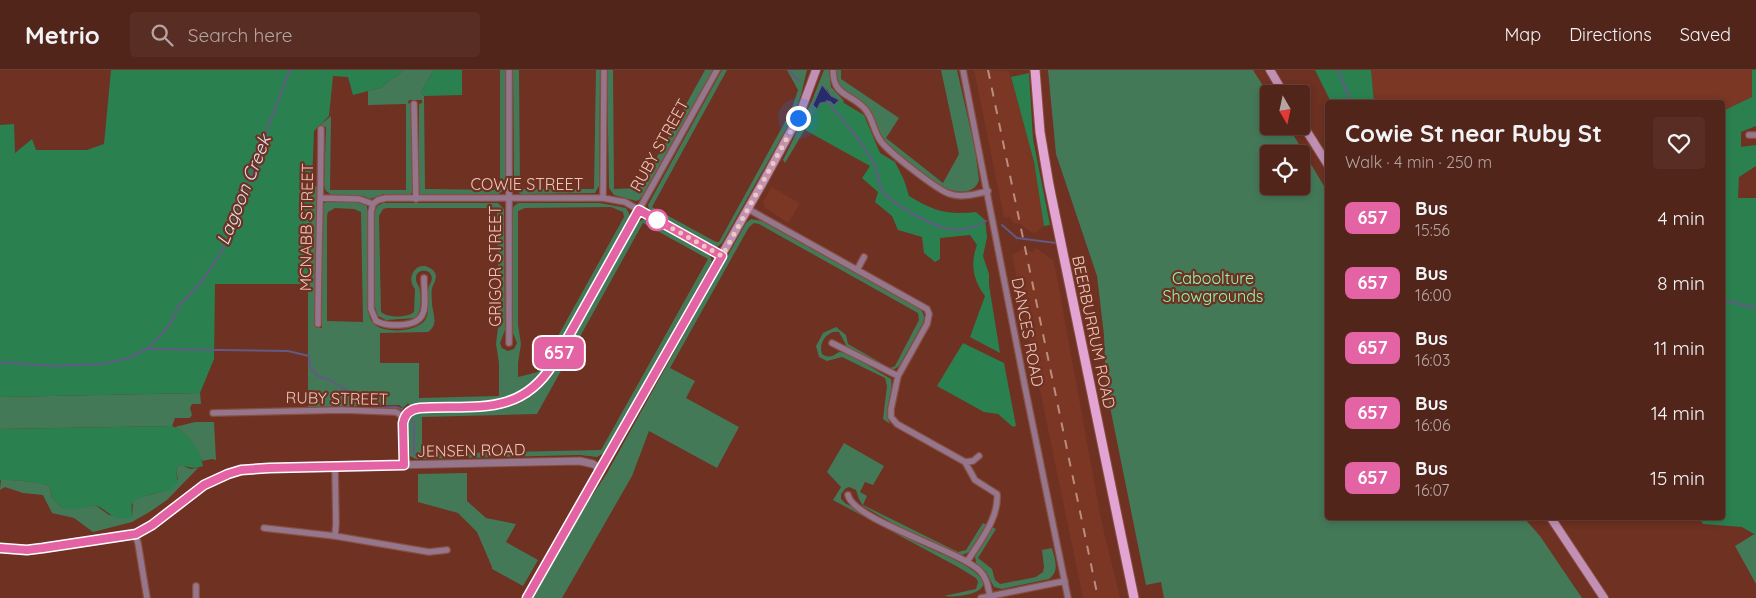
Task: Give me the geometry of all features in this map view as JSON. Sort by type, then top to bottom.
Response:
[{"type":"main road","points":[[527,598],[602,469],[799,116],[816,70]]},
{"type":"main road","name":"BEERBURRUM ROAD","points":[[1034,70],[1042,151],[1134,598]]},
{"type":"main road","points":[[1270,70],[1279,85]]},
{"type":"main road","points":[[1309,135],[1325,161]]},
{"type":"main road","points":[[1552,520],[1604,598]]},
{"type":"street","name":"GRIGOR STREET","points":[[509,70],[509,343]]},
{"type":"street","points":[[604,70],[604,198]]},
{"type":"street","name":"RUBY STREET","points":[[213,413],[342,410],[396,412],[404,417],[416,408],[500,405],[521,397],[541,382],[553,364],[717,70]]},
{"type":"street","points":[[833,70],[836,87],[846,96],[858,102],[868,113],[876,134],[885,147],[944,192],[963,196],[988,191]]},
{"type":"street","name":"DANCES ROAD","points":[[963,70],[1068,598]]},
{"type":"street","points":[[414,104],[416,199]]},
{"type":"street","name":"MCNABB STREET","points":[[318,324],[318,220],[321,198],[321,129]]},
{"type":"street","points":[[1749,134],[1756,135]]},
{"type":"street","name":"COWIE STREET","points":[[321,198],[359,199],[373,204],[378,200],[386,198],[604,198],[626,202],[722,256]]},
{"type":"street","points":[[373,204],[371,212],[372,309],[376,321],[387,325],[410,325],[420,319],[424,310],[424,278]]},
{"type":"street","points":[[748,209],[924,307],[930,314],[927,324],[898,376],[890,408],[896,424],[965,462],[975,480],[997,494],[998,501],[990,526],[967,562]]},
{"type":"street","points":[[857,270],[864,256]]},
{"type":"street","points":[[832,343],[898,376]]},
{"type":"street","points":[[404,417],[404,465]]},
{"type":"street","points":[[965,462],[972,461],[979,456]]},
{"type":"street","name":"JENSEN ROAD","points":[[0,548],[27,550],[136,534],[152,525],[204,485],[228,474],[254,468],[580,460],[602,469]]},
{"type":"street","points":[[335,466],[335,536]]},
{"type":"street","points":[[848,495],[849,500],[856,508],[903,533],[967,562],[979,570],[984,576],[990,596]]},
{"type":"street","points":[[264,528],[335,536],[429,552],[447,550]]},
{"type":"street","points":[[136,534],[147,598]]},
{"type":"street","points":[[981,598],[1065,581]]},
{"type":"street","points":[[196,586],[196,598]]},
{"type":"shaded area","points":[[974,70],[1009,71],[1034,162],[1044,226],[1034,234],[1018,223],[1014,224],[1010,217],[1004,218]]},
{"type":"shaded area","points":[[1371,70],[1752,70],[1752,118],[1725,140],[1725,100],[1374,100]]},
{"type":"shaded area","points":[[822,85],[831,96],[839,100],[834,105],[830,101],[820,103],[817,109],[813,105]]},
{"type":"shaded area","points":[[771,187],[800,203],[788,223],[764,207],[763,202]]},
{"type":"shaded area","points":[[1034,248],[1054,261],[1101,519],[1120,598],[1083,598],[1012,255],[1023,249],[1033,252]]},
{"type":"green space","points":[[111,70],[404,70],[380,88],[353,95],[348,77],[333,76],[329,116],[314,131],[308,284],[215,284],[214,359],[200,393],[0,397],[0,125],[14,124],[15,153],[32,139],[36,150],[87,150],[104,144]]},
{"type":"green space","points":[[404,70],[434,70],[421,92],[424,96],[425,189],[500,190],[500,70],[505,70],[506,186],[503,191],[498,194],[420,194],[418,190],[419,104],[422,103],[422,100],[409,100],[408,103],[412,104],[413,192],[410,194],[384,194],[370,199],[363,196],[333,196],[326,191],[324,186],[326,127],[319,126],[331,116],[330,190],[406,190],[406,104],[368,105],[368,91],[380,88]]},
{"type":"green space","points":[[434,70],[462,70],[462,95],[424,96],[421,92]]},
{"type":"green space","points":[[513,70],[519,70],[520,189],[594,189],[596,70],[600,70],[599,186],[595,193],[521,194],[516,191],[514,185]]},
{"type":"green space","points":[[607,70],[613,70],[614,189],[640,188],[705,70],[713,70],[643,195],[636,201],[614,195],[609,188]]},
{"type":"green space","points":[[722,70],[727,70],[652,207],[716,242],[719,242],[791,111],[798,90],[787,70],[807,70],[793,117],[722,243],[716,248],[652,212],[648,205]]},
{"type":"green space","points":[[824,70],[829,70],[831,87],[844,101],[843,103],[831,96],[827,89],[813,105],[817,109],[785,163],[783,160],[811,103]]},
{"type":"green space","points":[[836,70],[841,70],[841,79],[899,118],[886,138],[943,183],[959,154],[941,70],[957,70],[975,149],[979,180],[976,185],[968,191],[962,192],[945,188],[901,157],[883,140],[868,109],[843,91],[837,79]]},
{"type":"green space","name":"Caboolture Showgrounds","points":[[1048,70],[1253,70],[1263,85],[1260,85],[1260,135],[1293,135],[1299,145],[1260,145],[1260,195],[1310,195],[1310,163],[1325,188],[1325,520],[1526,520],[1540,536],[1582,598],[1164,598],[1161,582],[1146,585],[1106,387],[1104,335],[1097,276],[1056,154]]},
{"type":"green space","points":[[1315,70],[1371,70],[1374,100],[1330,100]]},
{"type":"green space","points":[[1752,70],[1756,70],[1756,126],[1741,132],[1741,147],[1756,145],[1756,166],[1739,177],[1738,198],[1756,198],[1756,533],[1754,534],[1742,527],[1703,524],[1700,520],[1725,520],[1725,110],[1752,97]]},
{"type":"green space","points":[[1029,73],[1033,139],[1050,225],[1044,226],[1034,162],[1011,77]]},
{"type":"green space","points":[[839,100],[864,115],[880,153],[895,162],[909,196],[941,211],[956,213],[976,212],[985,220],[987,237],[983,256],[989,274],[989,285],[1000,353],[970,337],[985,296],[975,278],[973,265],[977,245],[970,235],[940,238],[940,259],[935,262],[924,253],[922,237],[898,230],[892,216],[875,202],[878,192],[862,178],[870,166],[805,130],[820,103],[830,101],[837,103]]},
{"type":"green space","points":[[320,186],[317,218],[316,328],[322,328],[323,204],[326,202],[360,202],[367,206],[369,316],[374,324],[379,327],[400,330],[415,327],[425,320],[428,313],[428,289],[432,277],[429,272],[424,271],[420,272],[416,277],[421,299],[416,318],[386,320],[378,316],[375,307],[375,212],[377,206],[383,203],[498,203],[504,209],[505,330],[500,343],[502,348],[508,351],[514,349],[517,343],[512,331],[512,210],[514,206],[518,203],[600,203],[626,208],[630,217],[545,370],[533,383],[519,392],[487,402],[417,403],[410,406],[408,403],[403,408],[399,405],[308,407],[308,284],[312,187]],"holes":[[[611,207],[623,212],[624,217],[538,372],[518,377],[521,344],[518,325],[518,211],[525,208]],[[335,208],[354,209],[361,212],[363,322],[327,321],[327,216],[328,212]],[[491,208],[497,211],[499,319],[496,344],[499,363],[499,396],[419,398],[419,363],[380,363],[380,333],[428,332],[433,326],[432,290],[436,278],[435,273],[430,268],[425,266],[417,268],[411,280],[415,289],[414,312],[398,316],[381,312],[379,216],[383,209]]]},
{"type":"green space","points":[[644,219],[706,252],[710,255],[712,262],[604,453],[597,457],[580,455],[416,459],[410,456],[408,424],[410,418],[415,414],[506,408],[530,397],[542,387],[554,373],[638,222]],"holes":[[[643,223],[708,259],[601,450],[422,454],[422,417],[537,414]]]},
{"type":"green space","points":[[751,219],[762,221],[920,309],[924,317],[923,323],[899,366],[893,370],[887,369],[847,347],[839,332],[828,335],[821,345],[824,356],[835,355],[839,352],[847,353],[891,379],[887,413],[890,424],[883,419],[887,386],[885,378],[842,357],[827,361],[819,357],[816,346],[823,333],[836,327],[846,335],[848,344],[890,368],[895,366],[919,320],[918,313],[759,224],[754,223],[749,227],[670,368],[695,381],[686,398],[739,427],[717,468],[649,431],[632,476],[562,598],[533,598],[588,502],[607,473],[746,223]]},
{"type":"green space","points":[[963,343],[1004,363],[1016,426],[1013,427],[998,414],[984,412],[937,386]]},
{"type":"green space","points":[[200,393],[201,404],[192,404],[190,408],[192,415],[190,418],[175,418],[172,426],[0,429],[0,397]]},
{"type":"green space","points":[[195,422],[214,422],[216,460],[202,461],[192,441],[175,427]]},
{"type":"green space","points":[[172,426],[183,432],[196,447],[203,466],[192,468],[178,466],[176,471],[178,483],[171,490],[134,501],[132,504],[132,517],[120,518],[112,516],[95,505],[72,510],[61,507],[52,497],[49,485],[0,480],[0,429]]},
{"type":"green space","points":[[844,443],[884,466],[873,485],[865,482],[860,492],[867,496],[863,505],[958,552],[966,550],[983,523],[987,525],[969,552],[960,556],[899,527],[863,506],[856,490],[849,487],[841,494],[841,499],[845,503],[872,519],[971,569],[982,580],[983,586],[979,590],[966,595],[944,596],[976,589],[978,582],[976,578],[958,567],[833,500],[841,487],[827,472]]},
{"type":"green space","points":[[182,465],[190,469],[198,468],[167,500],[132,522],[93,532],[74,518],[52,513],[43,495],[23,493],[5,487],[0,490],[1,479],[49,485],[52,497],[61,507],[72,509],[95,505],[109,515],[132,517],[133,502],[138,498],[163,491],[178,479],[176,471],[178,466]]},
{"type":"green space","points":[[467,473],[467,501],[486,518],[516,524],[506,542],[538,560],[523,586],[492,569],[477,532],[458,513],[418,502],[418,474]]},
{"type":"green space","points":[[992,527],[996,529],[978,558],[992,569],[995,580],[1000,584],[1036,577],[1043,572],[1042,550],[1052,548],[1056,569],[1052,576],[1049,579],[1002,589],[994,587],[986,572],[976,563],[975,556]]},
{"type":"green space","points":[[1756,533],[1756,584],[1735,546]]},
{"type":"waterway","name":"Lagoon Creek","points":[[0,362],[53,366],[102,364],[131,357],[148,348],[169,326],[179,306],[203,280],[232,231],[290,70]]},
{"type":"waterway","points":[[789,70],[799,81]]},
{"type":"waterway","name":"Lagoon Creek","points":[[1338,70],[1350,100]]},
{"type":"waterway","points":[[827,101],[853,132],[871,158],[883,192],[897,204],[929,222],[949,229],[965,229],[986,221]]},
{"type":"waterway","points":[[1002,225],[1017,238],[1056,243]]},
{"type":"waterway","name":"Lagoon Creek","points":[[1725,301],[1756,308]]},
{"type":"waterway","points":[[150,349],[288,351],[309,356],[310,367],[318,376],[332,381],[377,408],[396,407],[402,409]]},
{"type":"waterway","points":[[412,419],[414,423],[414,454]]},
{"type":"railway","points":[[988,70],[1098,598]]},
{"type":"bus line","name":"657","points":[[0,548],[27,550],[136,534],[152,525],[204,485],[241,470],[254,468],[404,465],[403,423],[404,417],[413,409],[500,405],[521,397],[541,382],[553,364],[639,210],[722,256],[527,598]]},
{"type":"route","points":[[657,220],[722,256],[798,118]]}]
